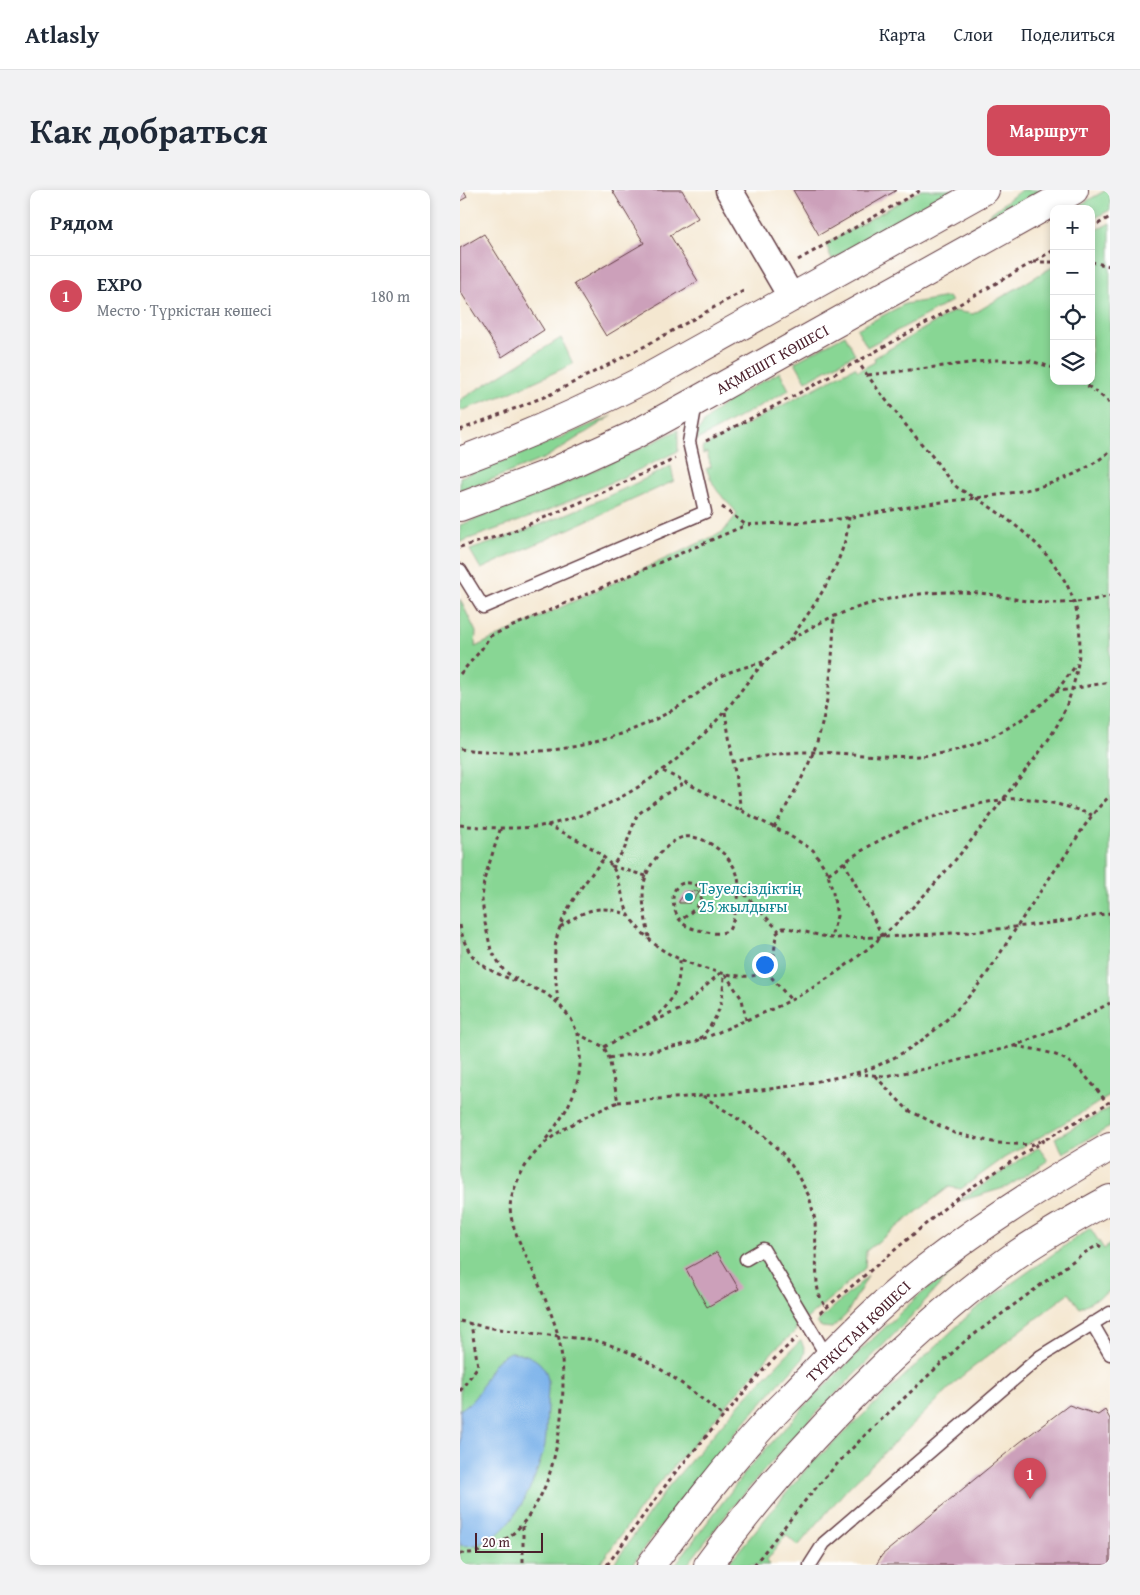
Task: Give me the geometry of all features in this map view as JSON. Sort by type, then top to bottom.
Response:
[{"type":"street","points":[[729,190],[792,298]]},
{"type":"street","points":[[460,461],[598,404],[687,357],[985,190]]},
{"type":"street","name":"АҚМЕШІТ КӨШЕСІ","points":[[460,507],[553,472],[598,452],[696,401],[1074,190]]},
{"type":"street","name":"ТҮРКІСТАН КӨШЕСІ","points":[[651,1565],[700,1500],[767,1421],[885,1302],[936,1261],[1032,1194],[1109,1149]]},
{"type":"street","points":[[708,1565],[748,1512],[828,1421],[946,1309],[1014,1257],[1110,1199]]},
{"type":"lane","points":[[460,570],[483,607],[705,512],[689,442],[696,401]]},
{"type":"lane","points":[[746,1259],[763,1249],[828,1358]]},
{"type":"lane","points":[[810,1565],[824,1543],[1041,1356],[1110,1313]]},
{"type":"lane","points":[[1092,1323],[1110,1354]]},
{"type":"path","points":[[798,260],[921,190]]},
{"type":"path","points":[[1095,226],[1110,217]]},
{"type":"path","points":[[460,547],[506,534],[673,460],[858,362],[1050,252]]},
{"type":"path","points":[[1032,262],[1050,262]]},
{"type":"path","points":[[1095,263],[1110,266]]},
{"type":"path","points":[[460,430],[549,395],[646,345],[745,290]]},
{"type":"path","points":[[868,376],[995,360],[1031,362],[1050,367]]},
{"type":"path","points":[[609,1058],[663,1049],[700,1040],[746,1020],[791,1000],[839,971],[884,937],[943,876],[1004,800],[1057,726],[1073,690],[1080,639],[1074,602],[1064,579],[1039,546],[1022,531],[977,498],[957,488],[886,402],[858,362]]},
{"type":"path","points":[[1086,385],[1110,404]]},
{"type":"path","points":[[460,674],[481,650],[490,636],[746,525],[850,517],[934,503],[1017,493],[1056,482],[1087,466],[1110,451]]},
{"type":"path","points":[[718,500],[722,508],[746,525]]},
{"type":"path","points":[[787,644],[821,595],[833,573],[845,543],[850,517]]},
{"type":"path","points":[[460,825],[523,828],[547,825],[588,812],[616,799],[663,771],[725,712],[765,662],[787,644],[834,616],[867,604],[899,596],[936,592],[980,593],[1029,601],[1074,602],[1110,596]]},
{"type":"path","points":[[774,828],[814,752],[828,688],[833,651],[834,616]]},
{"type":"path","points":[[460,749],[494,753],[539,752],[583,746],[608,739],[646,724],[685,703],[730,672],[765,662]]},
{"type":"path","points":[[732,762],[782,754],[814,752],[905,757],[962,749],[1002,732],[1021,719],[1055,693],[1078,663]]},
{"type":"path","points":[[1055,693],[1110,682]]},
{"type":"path","points":[[725,712],[741,811]]},
{"type":"path","points":[[663,771],[813,850],[828,874],[834,893],[837,916],[832,938]]},
{"type":"path","points":[[612,866],[624,850],[637,815],[662,796],[686,783]]},
{"type":"path","points":[[544,1143],[574,1121],[618,1102],[776,1089],[853,1074],[883,1064],[910,1048],[956,1011],[997,959],[1016,927],[1092,815],[1110,796]]},
{"type":"path","points":[[828,874],[867,847],[914,823],[976,805],[1004,800],[1027,799],[1066,805],[1092,815]]},
{"type":"path","points":[[547,825],[574,838],[604,858],[612,866],[629,915],[636,925],[667,953],[702,967],[738,977],[756,975],[766,971],[773,965],[775,939],[779,931],[788,928],[832,938],[884,937],[971,932],[1059,922],[1110,912]]},
{"type":"path","points":[[501,827],[484,880],[482,900],[485,923],[491,950],[504,971],[526,985]]},
{"type":"path","points":[[649,938],[644,912],[646,876],[658,856],[673,842],[685,837],[697,837],[715,847],[731,862],[737,873],[739,888],[734,920],[728,931],[719,933],[709,933],[686,926],[680,921],[673,902],[675,890],[680,883],[690,882],[699,886],[702,897],[698,906],[680,921]]},
{"type":"path","points":[[558,1003],[556,942],[560,927],[574,897],[604,858]]},
{"type":"path","points":[[844,862],[884,937]]},
{"type":"path","points":[[612,866],[646,876]]},
{"type":"path","points":[[739,888],[779,931]]},
{"type":"path","points":[[560,927],[579,914],[595,909],[613,910],[629,915]]},
{"type":"path","points":[[460,926],[466,948],[475,960],[491,972],[545,993],[558,1003],[571,1019],[578,1034],[581,1051],[577,1088],[568,1108],[544,1143],[528,1161],[510,1202],[511,1220],[551,1313],[558,1336],[563,1367],[561,1410],[557,1442],[550,1472],[541,1495],[523,1525],[507,1539],[491,1548],[473,1554],[460,1553]]},
{"type":"path","points":[[640,1028],[656,1017],[670,1003],[678,986],[680,958]]},
{"type":"path","points":[[766,971],[791,1000]]},
{"type":"path","points":[[722,973],[742,999],[746,1020]]},
{"type":"path","points":[[604,1047],[681,1009],[722,973]]},
{"type":"path","points":[[700,1040],[710,1028],[721,1006],[722,973]]},
{"type":"path","points":[[853,1074],[886,1076],[925,1069],[1014,1046],[1082,1018],[1110,1003]]},
{"type":"path","points":[[578,1034],[604,1047],[609,1058],[618,1102]]},
{"type":"path","points":[[875,1075],[908,1110],[954,1133],[997,1143],[1030,1145],[1046,1139],[1109,1103],[1088,1078],[1071,1063],[1048,1052],[1014,1046]]},
{"type":"path","points":[[702,1096],[764,1136],[782,1153],[794,1169],[808,1196],[815,1220],[817,1285],[819,1295],[826,1308]]},
{"type":"path","points":[[754,1565],[779,1532],[838,1463],[869,1431],[958,1348],[1081,1255],[1098,1245],[1104,1249]]},
{"type":"path","points":[[460,1322],[591,1340],[618,1347],[644,1360],[696,1394],[724,1417]]},
{"type":"path","points":[[460,1391],[478,1366],[471,1324]]},
{"type":"path","points":[[523,1525],[523,1565]]},
{"type":"green space","points":[[921,190],[954,190],[832,260],[826,244]]},
{"type":"green space","points":[[1021,190],[1042,190],[969,230]]},
{"type":"green space","points":[[1106,190],[1110,190],[1110,210],[1095,218],[1095,205],[1080,205]]},
{"type":"green space","points":[[1110,223],[1110,1096],[1004,1158],[961,1189],[949,1187],[866,1251],[865,1268],[775,1349],[655,1488],[599,1565],[460,1565],[460,599],[476,632],[475,647],[723,532],[737,514],[714,486],[706,469],[711,467],[707,452],[703,454],[702,448],[855,367],[858,371],[875,362],[874,358],[954,311],[973,314],[1050,268],[1050,385],[1095,385],[1095,231]]},
{"type":"green space","points":[[948,297],[952,301],[867,347],[857,329],[905,304]]},
{"type":"green space","points":[[845,335],[855,354],[806,381],[795,362]]},
{"type":"green space","points":[[561,338],[573,364],[507,394],[460,411],[460,400]]},
{"type":"green space","points":[[780,372],[789,390],[695,441],[701,427],[716,410]]},
{"type":"green space","points":[[612,416],[545,458],[483,483],[460,490],[460,477],[519,455]]},
{"type":"green space","points":[[678,430],[678,451],[542,513],[460,542],[460,525],[570,481]]},
{"type":"green space","points":[[671,466],[674,481],[481,569],[470,550],[572,512]]},
{"type":"green space","points":[[1110,1108],[1110,1127],[1063,1153],[1055,1138]]},
{"type":"green space","points":[[1039,1147],[1048,1161],[1007,1187],[957,1202]]},
{"type":"green space","points":[[1090,1228],[1104,1249],[1110,1244],[1110,1291],[1080,1308],[1069,1293],[962,1376],[847,1489],[798,1546],[786,1535],[767,1560],[770,1565],[727,1565],[808,1467],[974,1310]]},
{"type":"green space","points":[[956,1267],[904,1324],[793,1437],[730,1510],[687,1565],[675,1565],[747,1470],[802,1409],[916,1298]]},
{"type":"green space","points":[[868,1276],[846,1315],[832,1328],[822,1327],[816,1323]]},
{"type":"green space","points":[[801,1340],[805,1351],[803,1358],[714,1458],[632,1565],[613,1565],[668,1487],[743,1400]]},
{"type":"water","points":[[511,1352],[531,1357],[540,1363],[546,1372],[548,1385],[545,1445],[527,1495],[506,1526],[492,1538],[477,1544],[460,1545],[460,1410],[475,1397],[495,1363]]},
{"type":"building","points":[[460,190],[463,190],[467,197],[460,201]]},
{"type":"building","points":[[612,190],[682,190],[698,218],[670,235],[698,281],[606,336],[574,284],[644,243]]},
{"type":"building","points":[[793,190],[897,190],[819,235]]},
{"type":"building","points":[[484,234],[544,330],[502,357],[460,291],[460,248]]},
{"type":"building","points":[[697,891],[699,893],[690,903],[679,903],[686,892]]},
{"type":"building","points":[[717,1252],[739,1289],[707,1307],[686,1269]]},
{"type":"building","points":[[1069,1405],[1098,1415],[1105,1410],[1110,1419],[1110,1565],[876,1565],[882,1555],[1019,1443]]},
{"type":"place","name":"Тәуелсіздіктің 25 жылдығы","points":[[689,897]]},
{"type":"place","name":"EXPO","points":[[1030,1499]]}]
